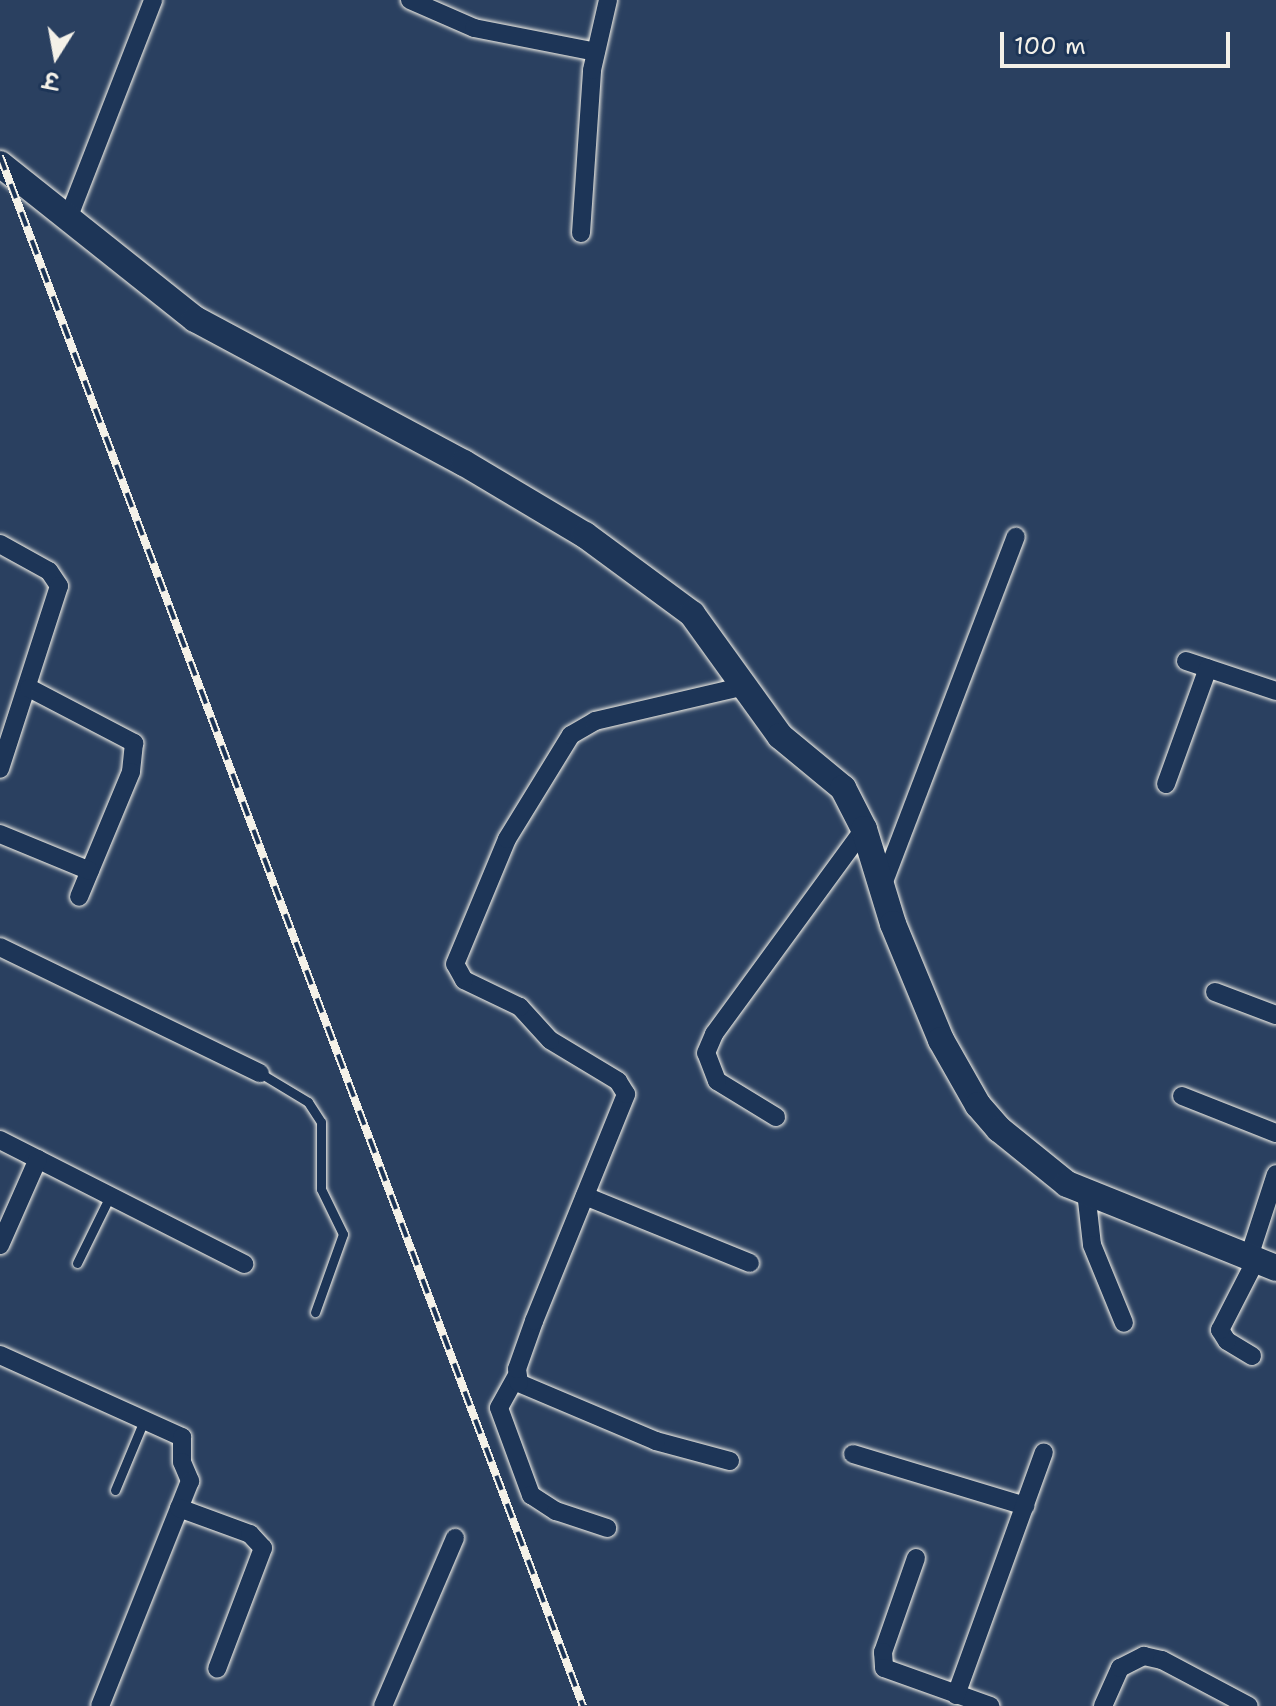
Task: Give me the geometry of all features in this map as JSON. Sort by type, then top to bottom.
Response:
[{"type":"street","points":[[69,216],[153,0]]},
{"type":"street","points":[[410,0],[486,32],[596,52]]},
{"type":"street","points":[[581,233],[596,52],[608,0]]},
{"type":"street","points":[[0,164],[230,341],[464,463],[585,535],[692,614],[780,736],[831,773],[864,829],[919,990],[978,1105],[1027,1156],[1086,1192],[1260,1262]]},
{"type":"street","points":[[882,887],[1016,537]]},
{"type":"street","points":[[0,544],[49,571],[59,586],[29,688],[0,769]]},
{"type":"street","points":[[1186,661],[1276,691]]},
{"type":"street","points":[[1166,784],[1208,668]]},
{"type":"street","points":[[607,1528],[556,1511],[531,1495],[499,1408],[516,1377],[585,1196],[625,1103],[624,1087],[550,1040],[520,1007],[464,980],[455,964],[512,830],[571,735],[595,721],[746,686]]},
{"type":"street","points":[[29,688],[134,743],[131,772],[79,897]]},
{"type":"street","points":[[776,1117],[717,1081],[706,1053],[714,1034],[864,829]]},
{"type":"street","points":[[0,834],[90,871]]},
{"type":"street","points":[[0,947],[260,1073]]},
{"type":"street","points":[[1215,992],[1276,1015]]},
{"type":"street","points":[[1182,1096],[1276,1133]]},
{"type":"street","points":[[0,1140],[244,1264]]},
{"type":"street","points":[[0,1245],[38,1159]]},
{"type":"street","points":[[1252,1356],[1227,1341],[1220,1330],[1260,1262],[1276,1174]]},
{"type":"street","points":[[1086,1192],[1092,1245],[1124,1323]]},
{"type":"street","points":[[585,1196],[750,1263]]},
{"type":"street","points":[[0,1355],[182,1437],[182,1462],[190,1481],[100,1706]]},
{"type":"street","points":[[516,1377],[528,1389],[656,1441],[730,1461]]},
{"type":"street","points":[[956,1695],[1044,1452]]},
{"type":"street","points":[[853,1454],[1025,1506]]},
{"type":"street","points":[[179,1508],[250,1534],[263,1548],[217,1669]]},
{"type":"street","points":[[383,1706],[455,1538]]},
{"type":"street","points":[[916,1558],[881,1661],[891,1673],[990,1706]]},
{"type":"street","points":[[1103,1706],[1120,1668],[1144,1656],[1162,1660],[1249,1706]]},
{"type":"lane","points":[[260,1073],[308,1102],[321,1122],[321,1189],[343,1234],[315,1312]]},
{"type":"lane","points":[[77,1263],[110,1196]]},
{"type":"lane","points":[[115,1490],[145,1418]]},
{"type":"railway","points":[[0,156],[583,1706]]}]
